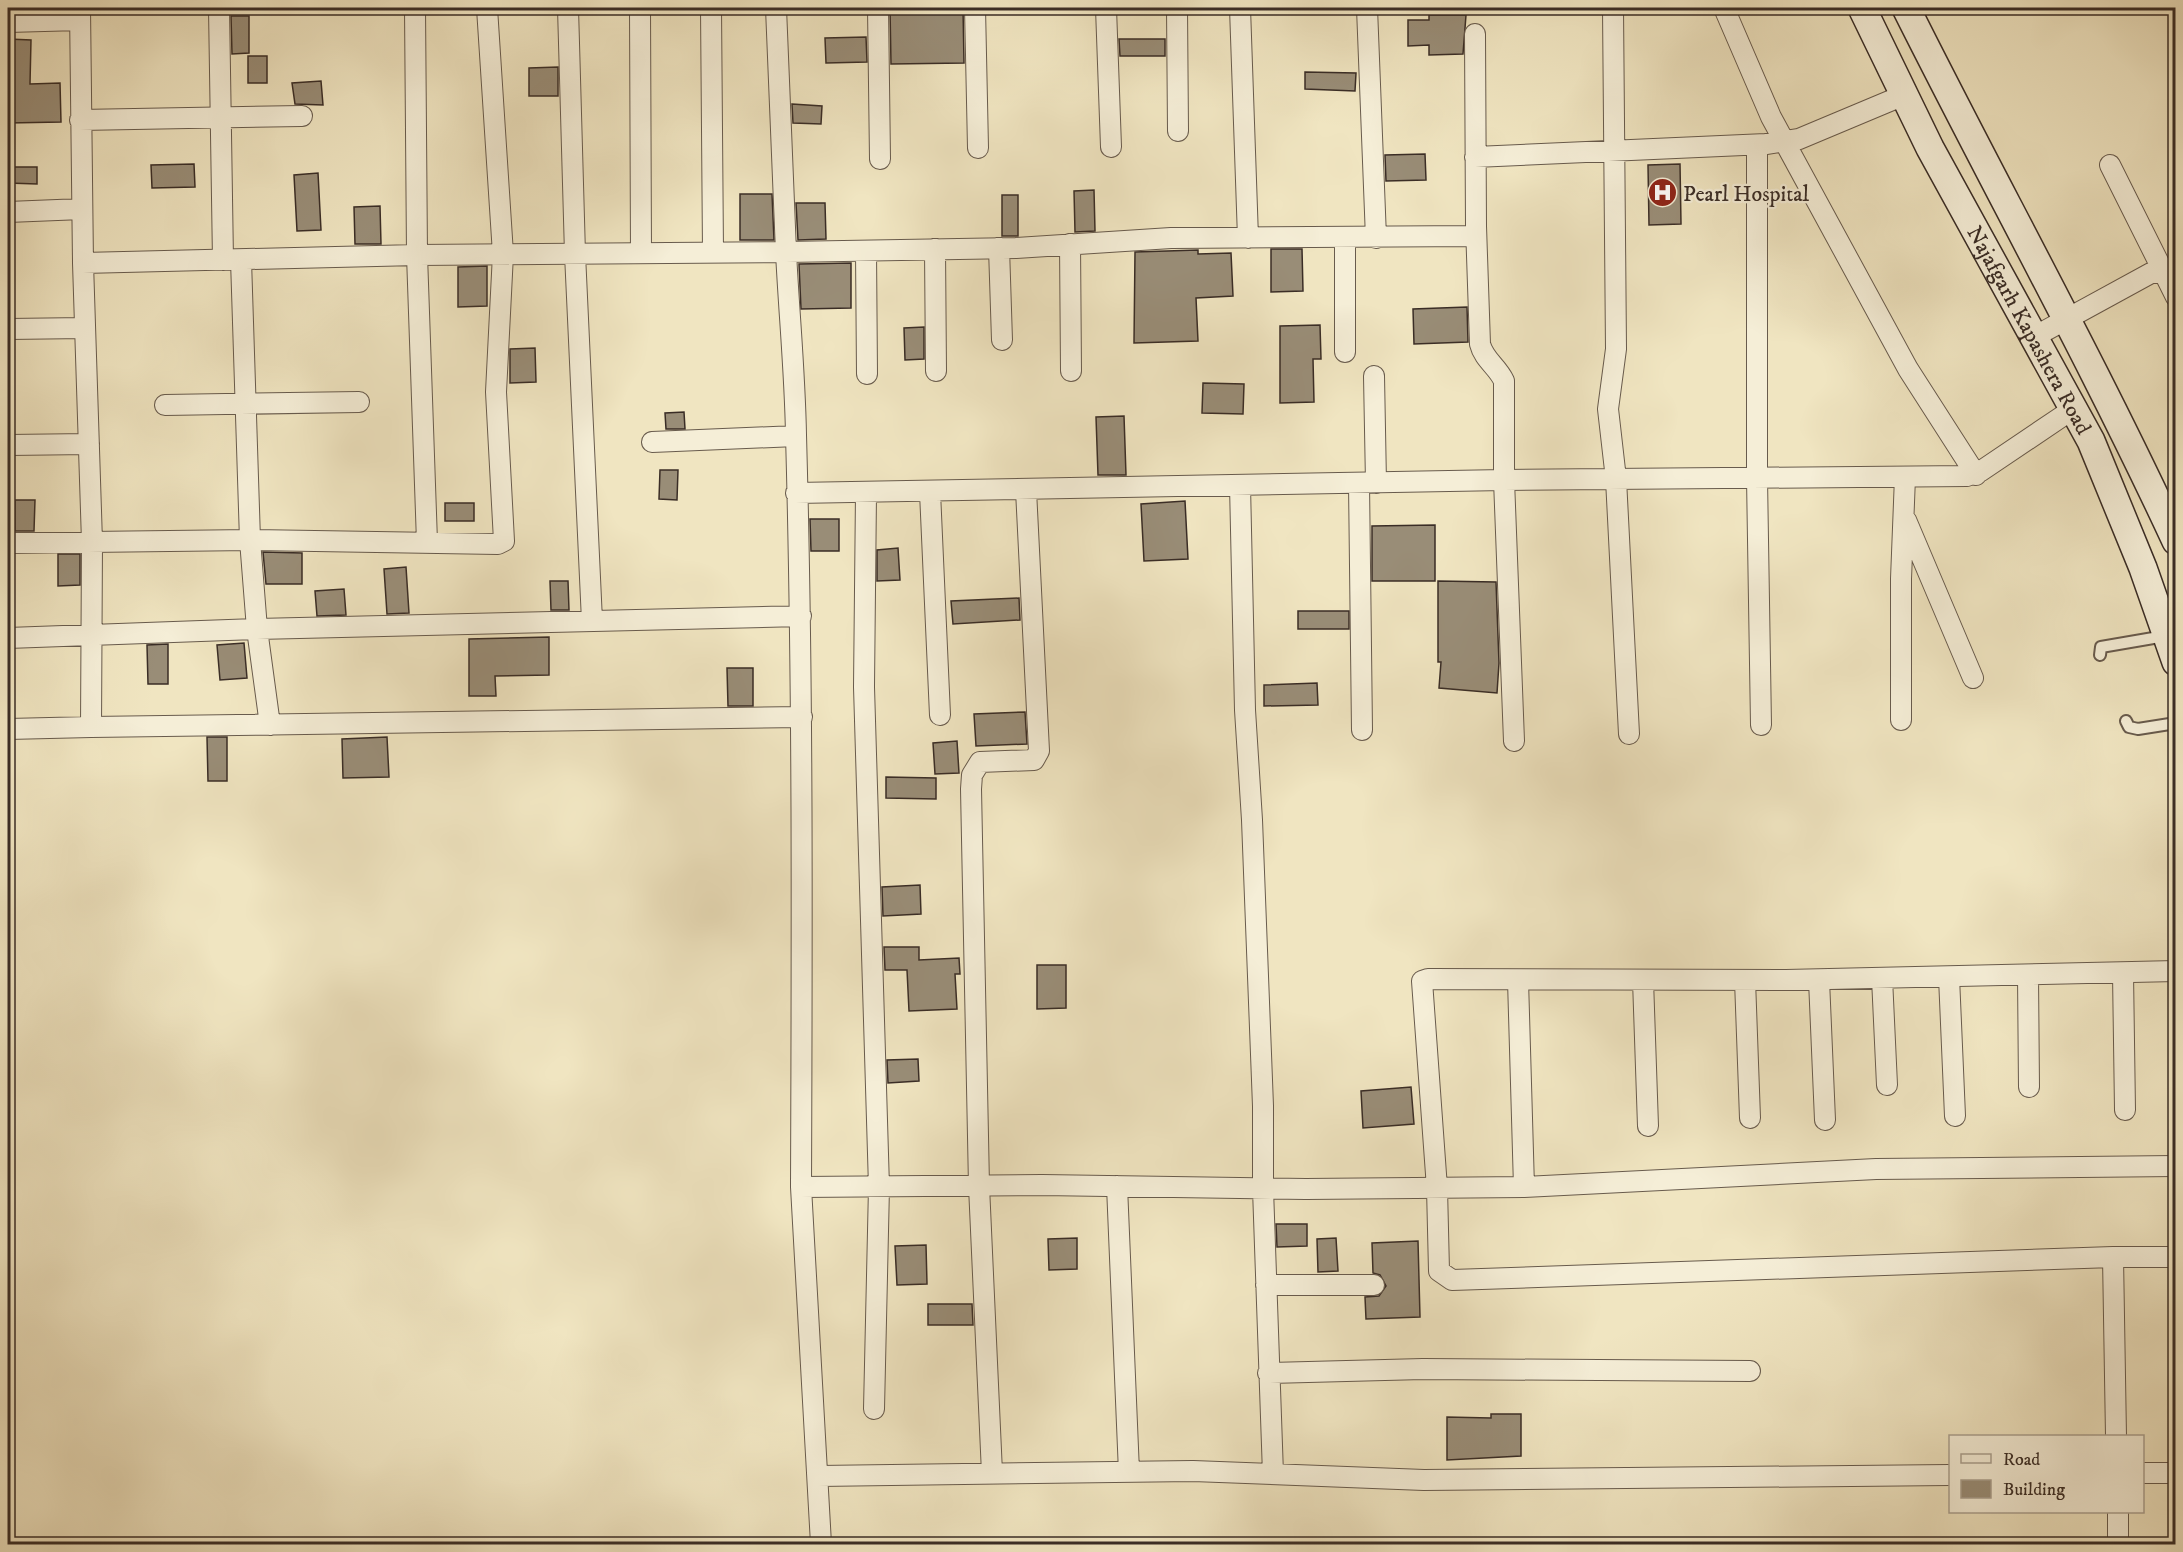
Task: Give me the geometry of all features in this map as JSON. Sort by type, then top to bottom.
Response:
[{"type":"main road","name":"Najafgarh Kapashera Road","points":[[1862,8],[1904,95],[2032,338],[2091,441],[2143,568],[2175,662]]},
{"type":"main road","name":"Najafgarh Kapashera Road","points":[[1906,8],[2122,425],[2175,541]]},
{"type":"main road","points":[[2091,441],[2122,425]]},
{"type":"street","points":[[219,8],[221,117],[246,405],[250,540],[257,629],[270,725]]},
{"type":"street","points":[[415,8],[417,255],[428,542]]},
{"type":"street","points":[[8,543],[250,540],[498,544],[504,541],[496,392],[503,254],[487,8]]},
{"type":"street","points":[[568,8],[575,254],[592,621]]},
{"type":"street","points":[[640,8],[641,254]]},
{"type":"street","points":[[711,8],[713,252]]},
{"type":"street","points":[[776,8],[796,436],[801,616],[801,1187],[819,1476],[820,1545]]},
{"type":"street","points":[[878,8],[880,159]]},
{"type":"street","points":[[975,8],[978,148]]},
{"type":"street","points":[[1106,8],[1111,147]]},
{"type":"street","points":[[1177,8],[1178,131]]},
{"type":"street","points":[[1240,8],[1248,238]]},
{"type":"street","points":[[1367,8],[1376,238]]},
{"type":"street","points":[[1612,8],[1616,349],[1608,409],[1616,479],[1629,734]]},
{"type":"street","points":[[1724,8],[1771,117],[1908,369],[1976,475]]},
{"type":"street","points":[[8,22],[80,14],[82,263],[92,542],[91,727]]},
{"type":"street","points":[[1474,34],[1476,236],[1480,344],[1483,356],[1499,370],[1503,381],[1504,480],[1514,741]]},
{"type":"street","points":[[1475,157],[1615,149],[1757,145],[1799,139],[1904,95]]},
{"type":"street","points":[[80,120],[302,116]]},
{"type":"street","points":[[1757,145],[1757,478],[1761,725]]},
{"type":"street","points":[[2110,165],[2170,273],[2175,297]]},
{"type":"street","points":[[8,212],[82,209]]},
{"type":"street","points":[[82,263],[417,255],[999,248],[1171,238],[1476,236]]},
{"type":"street","points":[[1345,238],[1345,352]]},
{"type":"street","points":[[1070,244],[1071,371]]},
{"type":"street","points":[[999,248],[1002,340]]},
{"type":"street","points":[[935,249],[936,371]]},
{"type":"street","points":[[866,250],[867,374]]},
{"type":"street","points":[[2032,338],[2151,273],[2170,273]]},
{"type":"street","points":[[8,328],[85,328]]},
{"type":"street","points":[[1362,730],[1367,483],[1374,376]]},
{"type":"street","points":[[165,405],[358,402]]},
{"type":"street","points":[[796,493],[1504,480],[1976,475],[2073,409]]},
{"type":"street","points":[[652,442],[796,436]]},
{"type":"street","points":[[8,445],[89,444]]},
{"type":"street","points":[[1901,720],[1905,477]]},
{"type":"street","points":[[1240,485],[1245,710],[1252,820],[1263,1106],[1263,1189],[1273,1474]]},
{"type":"street","points":[[992,1473],[979,1186],[970,789],[972,775],[980,762],[1035,760],[1040,751],[1026,490]]},
{"type":"street","points":[[930,492],[940,716]]},
{"type":"street","points":[[866,493],[864,687],[879,1187],[874,1409]]},
{"type":"street","points":[[1903,515],[1973,678]]},
{"type":"street","points":[[8,638],[257,629],[801,616]]},
{"type":"street","points":[[8,729],[802,717]]},
{"type":"street","points":[[2175,971],[1819,980],[1428,979],[1422,981],[1437,1188],[1439,1271],[1452,1280],[2113,1257],[2175,1257]]},
{"type":"street","points":[[2123,972],[2125,1110]]},
{"type":"street","points":[[2028,975],[2029,1087]]},
{"type":"street","points":[[1949,977],[1955,1116]]},
{"type":"street","points":[[1882,978],[1887,1085]]},
{"type":"street","points":[[1518,980],[1524,1187]]},
{"type":"street","points":[[1643,980],[1648,1126]]},
{"type":"street","points":[[1745,980],[1750,1118]]},
{"type":"street","points":[[1819,980],[1825,1120]]},
{"type":"street","points":[[801,1187],[1117,1186],[1263,1189],[1524,1187],[1876,1169],[2175,1166]]},
{"type":"street","points":[[1117,1186],[1129,1472]]},
{"type":"street","points":[[2113,1257],[2116,1435]]},
{"type":"street","points":[[1266,1285],[1374,1285]]},
{"type":"street","points":[[1268,1372],[1423,1369],[1750,1371]]},
{"type":"street","points":[[819,1476],[1193,1471],[1424,1480],[1949,1475]]},
{"type":"street","points":[[2144,1473],[2175,1473]]},
{"type":"street","points":[[2118,1513],[2118,1545]]},
{"type":"lane","points":[[2100,655],[2101,647],[2110,644],[2165,636]]},
{"type":"lane","points":[[2126,721],[2129,727],[2138,729],[2175,723]]},
{"type":"building","points":[[963,8],[964,63],[891,64],[890,9]]},
{"type":"building","points":[[1429,15],[1466,15],[1463,54],[1429,55],[1429,45],[1408,46],[1408,20],[1429,20]]},
{"type":"building","points":[[231,16],[249,16],[249,53],[232,54]]},
{"type":"building","points":[[866,37],[867,62],[826,63],[825,38]]},
{"type":"building","points":[[8,39],[31,40],[30,84],[60,83],[61,122],[8,123]]},
{"type":"building","points":[[1119,39],[1165,39],[1165,56],[1120,56]]},
{"type":"building","points":[[248,56],[267,56],[267,83],[248,83]]},
{"type":"building","points":[[558,67],[558,96],[529,96],[529,68]]},
{"type":"building","points":[[1305,72],[1356,73],[1355,91],[1305,89]]},
{"type":"building","points":[[321,81],[323,105],[295,104],[292,83]]},
{"type":"building","points":[[792,104],[822,106],[821,124],[793,123]]},
{"type":"building","points":[[1425,154],[1426,180],[1386,181],[1385,155]]},
{"type":"building","points":[[194,164],[195,187],[152,188],[151,165]]},
{"type":"building","points":[[1680,164],[1681,224],[1649,225],[1648,165]]},
{"type":"building","points":[[8,167],[37,167],[37,184],[8,183]]},
{"type":"building","points":[[318,173],[321,230],[297,231],[294,175]]},
{"type":"building","points":[[1094,190],[1095,231],[1075,232],[1074,191]]},
{"type":"building","points":[[740,194],[772,194],[774,240],[740,240]]},
{"type":"building","points":[[1002,195],[1018,195],[1018,236],[1002,236]]},
{"type":"building","points":[[796,203],[825,203],[826,239],[798,240]]},
{"type":"building","points":[[380,206],[381,244],[355,244],[354,207]]},
{"type":"building","points":[[1271,249],[1302,249],[1303,291],[1271,292]]},
{"type":"building","points":[[1198,250],[1198,254],[1231,253],[1233,296],[1196,298],[1198,341],[1134,343],[1135,252]]},
{"type":"building","points":[[851,263],[851,308],[801,309],[799,264]]},
{"type":"building","points":[[487,266],[487,306],[458,307],[458,267]]},
{"type":"building","points":[[1467,307],[1468,342],[1414,344],[1413,309]]},
{"type":"building","points":[[1320,325],[1321,359],[1313,359],[1314,402],[1280,403],[1280,326]]},
{"type":"building","points":[[924,327],[924,359],[905,360],[904,328]]},
{"type":"building","points":[[535,348],[536,382],[510,383],[510,349]]},
{"type":"building","points":[[1203,383],[1244,384],[1243,414],[1202,413]]},
{"type":"building","points":[[684,412],[685,429],[666,429],[665,413]]},
{"type":"building","points":[[1124,416],[1126,475],[1098,475],[1096,417]]},
{"type":"building","points":[[660,470],[678,470],[677,500],[659,499]]},
{"type":"building","points":[[15,500],[35,500],[34,531],[15,531]]},
{"type":"building","points":[[1185,501],[1188,559],[1144,561],[1141,504]]},
{"type":"building","points":[[445,503],[474,503],[474,521],[445,521]]},
{"type":"building","points":[[810,519],[839,519],[839,551],[811,551]]},
{"type":"building","points":[[1435,525],[1435,581],[1372,581],[1372,526]]},
{"type":"building","points":[[898,548],[900,580],[877,581],[877,550]]},
{"type":"building","points":[[263,552],[302,553],[302,584],[266,584]]},
{"type":"building","points":[[58,554],[80,554],[80,585],[58,586]]},
{"type":"building","points":[[406,567],[409,613],[387,614],[384,569]]},
{"type":"building","points":[[550,581],[568,581],[569,610],[551,610]]},
{"type":"building","points":[[1438,581],[1496,582],[1499,663],[1497,693],[1439,688],[1441,662],[1438,662]]},
{"type":"building","points":[[344,589],[346,615],[317,616],[315,591]]},
{"type":"building","points":[[1019,598],[1020,620],[953,624],[951,601]]},
{"type":"building","points":[[1298,611],[1349,611],[1349,629],[1298,629]]},
{"type":"building","points":[[549,637],[549,675],[495,676],[496,696],[469,696],[469,639]]},
{"type":"building","points":[[244,643],[247,678],[220,680],[217,645]]},
{"type":"building","points":[[168,644],[168,684],[148,684],[147,645]]},
{"type":"building","points":[[727,668],[753,668],[753,706],[728,706]]},
{"type":"building","points":[[1317,683],[1318,705],[1264,706],[1264,685]]},
{"type":"building","points":[[1025,712],[1027,744],[976,746],[974,714]]},
{"type":"building","points":[[207,737],[227,737],[227,781],[208,781]]},
{"type":"building","points":[[387,737],[389,777],[343,778],[342,739]]},
{"type":"building","points":[[957,741],[959,773],[935,774],[933,743]]},
{"type":"building","points":[[886,777],[936,778],[936,799],[886,798]]},
{"type":"building","points":[[920,885],[921,914],[883,916],[882,887]]},
{"type":"building","points":[[884,947],[919,947],[919,960],[959,958],[960,974],[955,974],[957,1009],[909,1011],[907,970],[885,970]]},
{"type":"building","points":[[1037,965],[1066,965],[1066,1008],[1037,1009]]},
{"type":"building","points":[[918,1059],[919,1081],[888,1083],[887,1060]]},
{"type":"building","points":[[1411,1087],[1414,1124],[1363,1128],[1361,1091]]},
{"type":"building","points":[[1276,1224],[1307,1224],[1307,1246],[1277,1247]]},
{"type":"building","points":[[1077,1238],[1077,1269],[1049,1270],[1048,1239]]},
{"type":"building","points":[[1336,1238],[1338,1271],[1318,1272],[1317,1239]]},
{"type":"building","points":[[1418,1241],[1420,1317],[1366,1319],[1365,1297],[1379,1296],[1386,1286],[1380,1275],[1373,1273],[1372,1243]]},
{"type":"building","points":[[926,1245],[927,1284],[897,1285],[895,1246]]},
{"type":"building","points":[[928,1304],[972,1304],[973,1325],[928,1325]]},
{"type":"building","points":[[1491,1414],[1521,1414],[1521,1456],[1447,1460],[1447,1417],[1491,1418]]},
{"type":"place","name":"Pearl Hospital","points":[[1662,193]]}]
